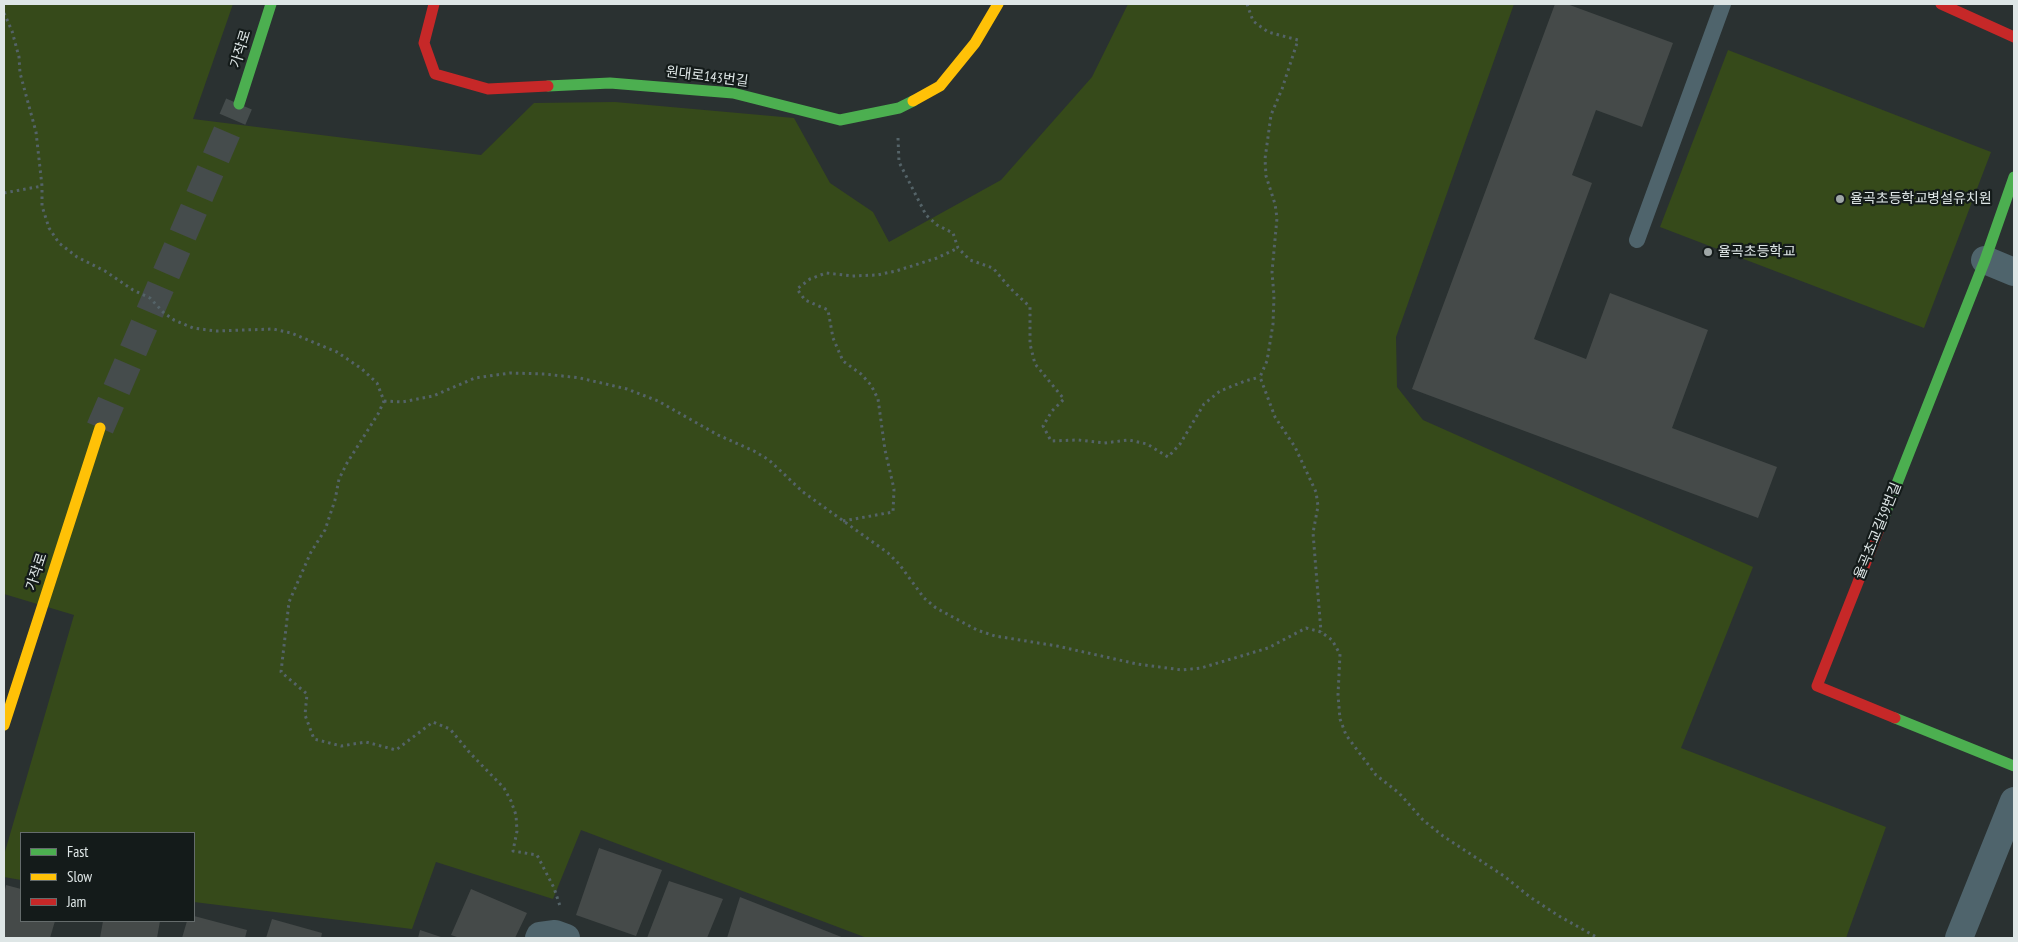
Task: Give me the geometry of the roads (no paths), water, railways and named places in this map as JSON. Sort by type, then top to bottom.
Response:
[{"type":"street","name":"가작로","points":[[239,104],[270,4]]},
{"type":"street","name":"원대로143번길","points":[[434,4],[424,43],[435,74],[488,89],[610,83],[723,92],[840,120],[899,108],[940,86],[976,43],[998,4]]},
{"type":"street","points":[[1941,4],[2014,37]]},
{"type":"street","name":"율곡초교길39번길","points":[[2014,177],[1985,260],[1817,686],[2014,766]]},
{"type":"street","points":[[1985,260],[2014,272]]},
{"type":"street","name":"가작로","points":[[4,725],[100,428]]},
{"type":"street","points":[[1959,938],[2014,801]]},
{"type":"lane","points":[[1637,240],[1723,4]]},
{"type":"tunnel","points":[[100,428],[239,104]]},
{"type":"place","name":"율곡초등학교병설유치원","points":[[1840,199]]},
{"type":"place","name":"율곡초등학교","points":[[1708,252]]}]
